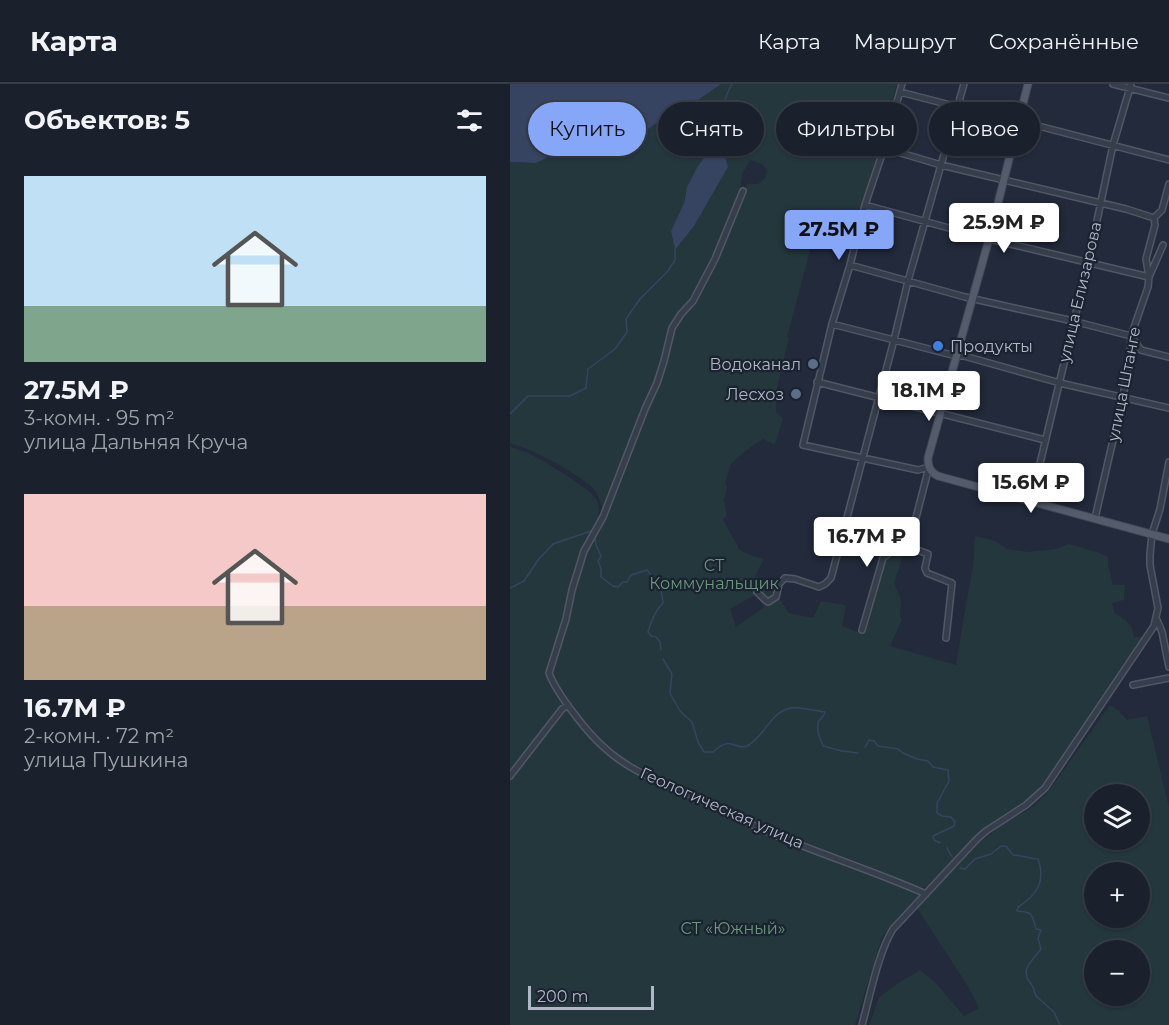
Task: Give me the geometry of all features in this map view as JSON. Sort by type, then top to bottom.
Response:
[{"type":"main road","points":[[1024,102],[1028,84]]},
{"type":"main road","points":[[1009,156],[989,239],[928,458],[929,467],[932,473],[938,476],[1169,539]]},
{"type":"street","points":[[897,102],[902,84]]},
{"type":"street","points":[[959,102],[964,84]]},
{"type":"street","points":[[1113,84],[1131,86],[1169,98]]},
{"type":"street","name":"улица Елизарова","points":[[1031,501],[1088,263],[1113,145],[1131,86]]},
{"type":"street","points":[[900,92],[939,102]]},
{"type":"street","points":[[1040,126],[1169,160]]},
{"type":"street","points":[[881,156],[865,205],[832,324],[802,445],[918,470],[929,467],[910,541],[915,549],[928,554],[925,568],[927,573],[952,583],[946,638]]},
{"type":"street","points":[[911,156],[1126,209],[1154,218]]},
{"type":"street","points":[[757,592],[768,602],[777,597],[780,582],[785,578],[819,587],[831,578],[908,281],[944,156]]},
{"type":"street","name":"улица Штанге","points":[[1095,518],[1123,397],[1131,336],[1148,286],[1146,259],[1155,225],[1154,218],[1162,210],[1169,184]]},
{"type":"street","name":"Геологическая улица","points":[[743,191],[715,259],[693,301],[672,328],[657,384],[638,426],[603,517],[584,551],[549,673],[581,722],[606,749],[634,768],[768,832],[926,894]]},
{"type":"street","points":[[865,205],[989,239],[1149,277],[1163,245]]},
{"type":"street","points":[[850,265],[972,298],[1131,336],[1141,350],[1169,357]]},
{"type":"street","points":[[832,324],[1060,383],[1169,408]]},
{"type":"street","points":[[817,382],[1045,440]]},
{"type":"street","points":[[862,1025],[887,939],[897,925],[986,831],[1026,805],[1045,788],[1151,633],[1158,608],[1150,565],[1152,534],[1160,509],[1169,462]]},
{"type":"street","points":[[862,630],[883,558],[903,542],[910,541]]},
{"type":"street","points":[[1156,618],[1162,633],[1169,668]]},
{"type":"street","points":[[1134,685],[1169,678]]},
{"type":"street","points":[[510,776],[562,709],[568,705]]},
{"type":"green space","name":"СТ Коммунальщик","points":[[721,84],[897,84],[892,102],[776,102],[776,156],[876,156],[852,242],[814,236],[787,337],[789,338],[776,392],[776,412],[783,418],[775,445],[763,439],[744,452],[731,464],[725,483],[727,487],[724,500],[727,515],[723,520],[740,550],[764,559],[755,576],[781,586],[778,597],[789,613],[813,618],[821,601],[846,605],[842,626],[863,634],[884,560],[904,543],[894,583],[901,600],[902,620],[890,646],[956,665],[973,566],[975,536],[995,541],[1008,549],[1029,552],[1056,549],[1069,544],[1108,557],[1113,585],[1125,585],[1124,600],[1112,603],[1115,613],[1132,628],[1134,637],[1145,637],[1124,663],[1044,783],[1027,799],[986,828],[933,883],[925,887],[910,885],[883,872],[760,825],[712,799],[637,766],[617,753],[601,738],[557,685],[551,674],[563,641],[577,580],[587,550],[605,514],[665,366],[673,330],[697,297],[717,259],[747,184],[758,184],[765,178],[767,170],[762,164],[750,160],[742,174],[740,191],[726,232],[693,298],[681,310],[672,325],[657,379],[605,508],[602,508],[596,492],[587,483],[553,462],[510,443],[510,162],[536,163],[550,156],[646,156],[646,131],[658,123],[658,156],[706,156],[687,187],[684,203],[671,231],[675,250],[694,226],[728,167],[725,156],[764,156],[764,102],[695,102]],"holes":[[[757,594],[764,607],[736,627],[730,609]]]},
{"type":"green space","name":"СТ «Южный»","points":[[510,447],[528,453],[565,474],[592,494],[598,505],[598,523],[570,590],[547,675],[597,743],[623,766],[652,782],[760,833],[903,886],[919,896],[882,937],[855,1025],[510,1025]]},
{"type":"green space","points":[[1110,705],[1127,720],[1147,716],[1169,807],[1169,1025],[869,1025],[879,997],[920,970],[935,982],[964,1016],[979,1008],[967,985],[917,908],[979,843],[1002,825],[1034,806],[1048,792]]},
{"type":"water","points":[[510,84],[721,84],[695,102],[658,102],[658,123],[646,131],[646,102],[528,102],[528,156],[550,156],[536,163],[510,162]]},
{"type":"water","points":[[706,156],[725,156],[728,167],[694,226],[675,250],[671,231],[684,203],[687,187]]},
{"type":"waterway","points":[[725,102],[732,84]]},
{"type":"waterway","points":[[510,414],[528,396],[570,396],[586,388],[588,369],[615,349],[627,332],[626,319],[640,299],[667,272],[675,260],[675,249]]},
{"type":"waterway","points":[[510,588],[524,581],[538,560],[553,544],[591,531]]},
{"type":"waterway","points":[[595,539],[601,556],[598,561],[601,577],[613,586],[618,587],[623,582],[627,582],[631,575],[647,570],[658,585],[663,603],[654,616],[648,632],[660,642],[661,650]]},
{"type":"waterway","points":[[663,659],[672,674],[670,693],[680,711],[692,722],[698,742],[704,752],[713,752],[724,744],[747,746],[758,737],[777,714],[790,708],[797,708],[825,712],[818,722],[818,733],[823,746],[858,753]]},
{"type":"waterway","points":[[865,747],[869,740],[874,741],[878,746],[898,749],[917,759],[928,761],[933,767],[948,770],[949,781],[937,803],[937,813],[951,817],[955,822],[954,826],[933,836],[934,840],[940,843]]},
{"type":"waterway","points":[[960,868],[965,869],[975,859],[991,854],[1001,846],[1006,846],[1013,855],[1038,859],[1041,874],[1038,887],[1030,898],[1018,907],[1017,911],[1031,915],[1036,929],[1041,930],[1038,938],[1041,949],[1029,964],[1026,971],[1027,978],[1036,996],[1054,1012],[1060,1025]]},
{"type":"waterway","points":[[947,848],[952,857]]},
{"type":"place","name":"Продукты","points":[[938,346]]},
{"type":"place","name":"Водоканал","points":[[813,364]]},
{"type":"place","name":"Лесхоз","points":[[796,394]]}]
